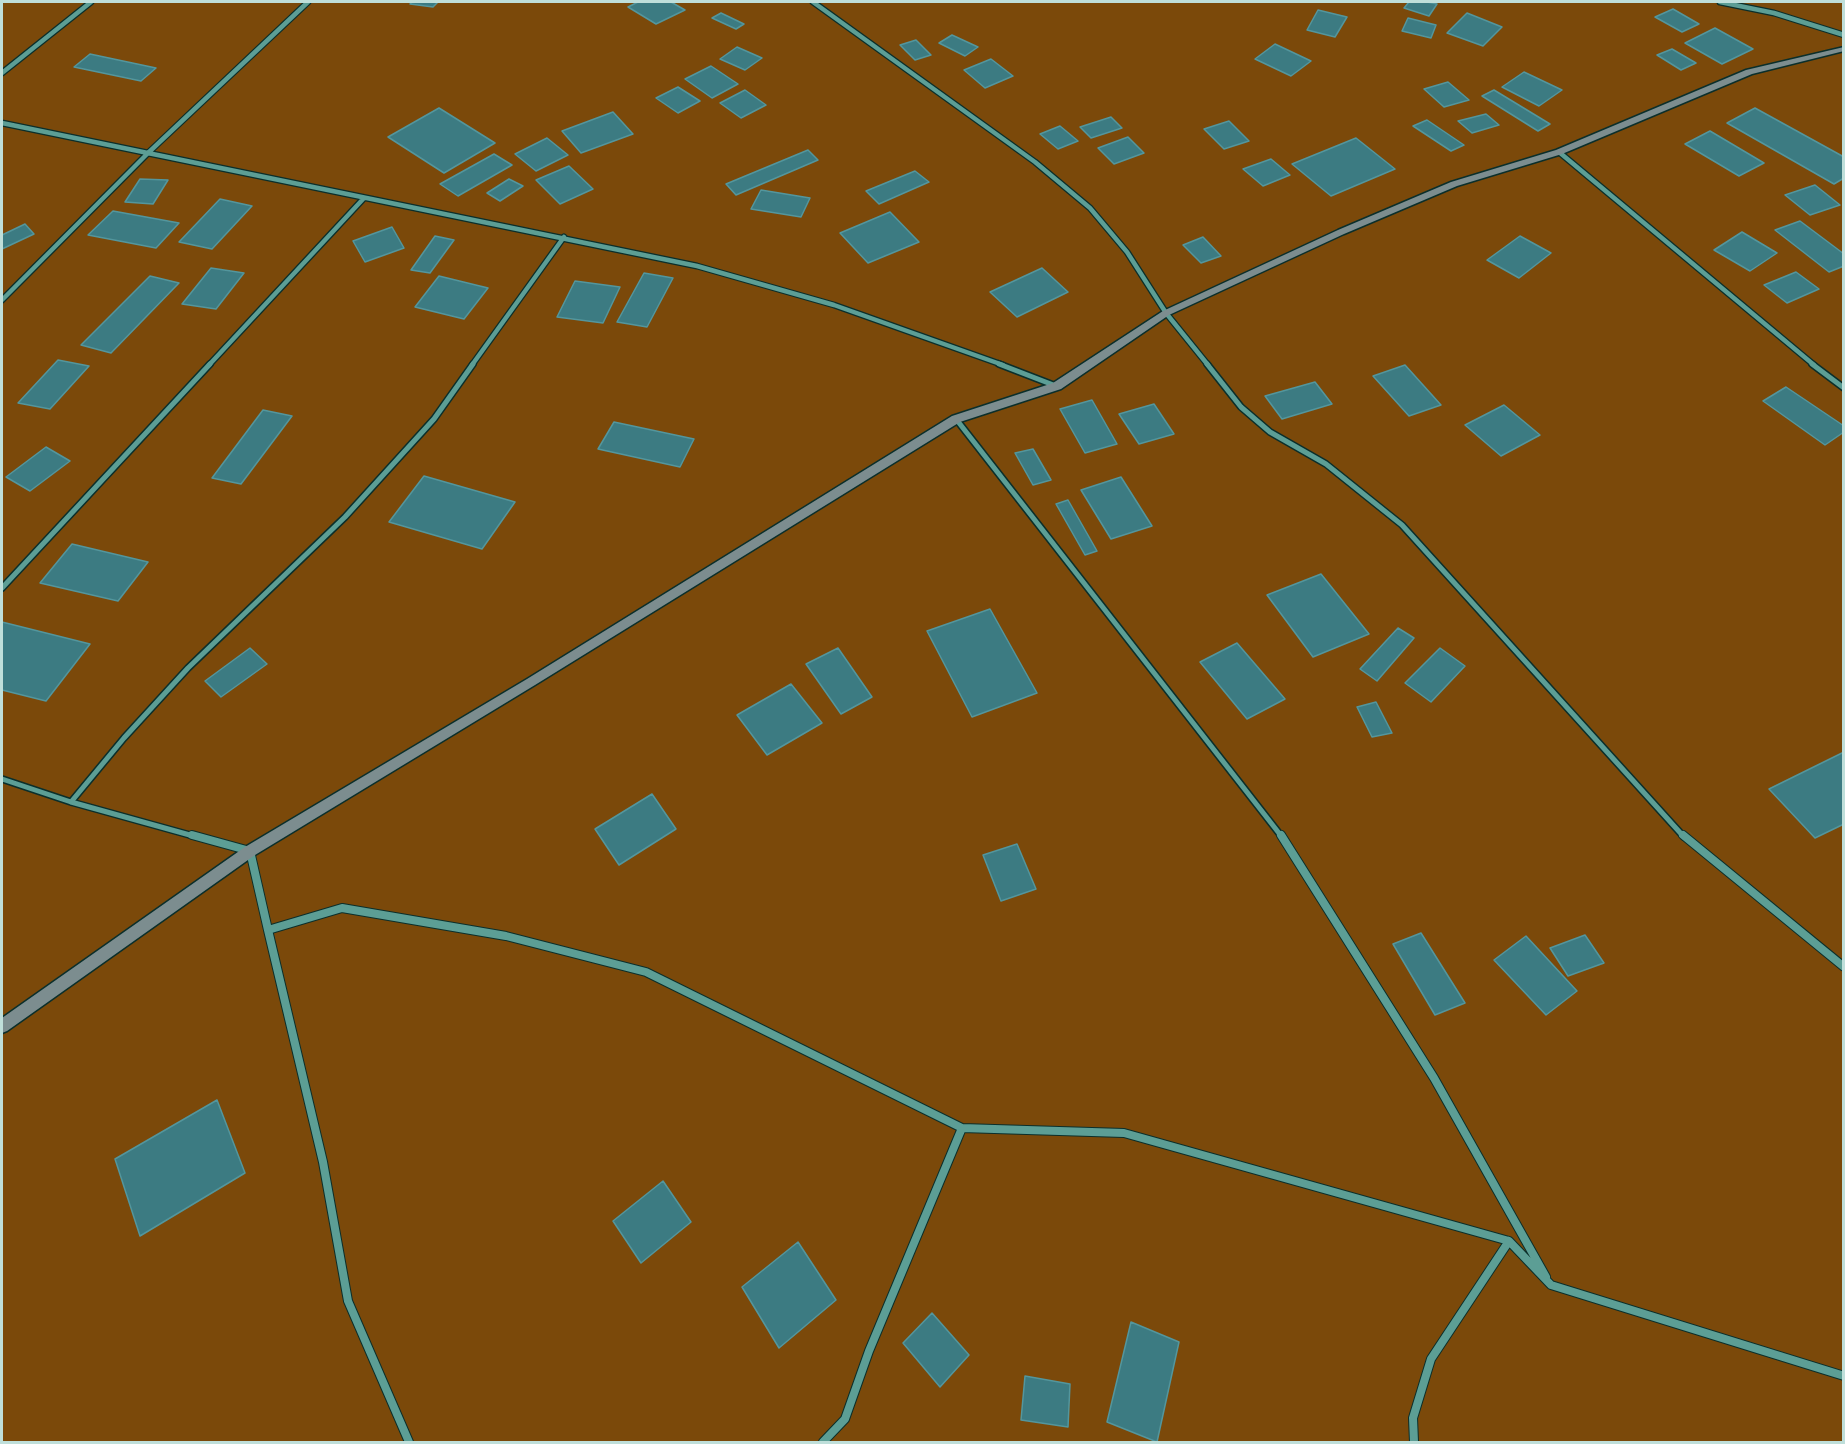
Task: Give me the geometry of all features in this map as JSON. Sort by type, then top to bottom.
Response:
[{"type":"main road","points":[[2,1026],[250,850],[531,682],[956,419],[1057,386],[1166,313],[1341,232],[1454,184],[1559,152],[1749,72],[1844,49]]},
{"type":"street","points":[[2,73],[91,2]]},
{"type":"street","points":[[2,300],[148,153],[308,2]]},
{"type":"street","points":[[813,2],[1035,162],[1090,208],[1127,252],[1166,313],[1241,407],[1270,432],[1326,464],[1402,525],[1688,842],[1844,967]]},
{"type":"street","points":[[1720,2],[1774,13],[1844,35]]},
{"type":"street","points":[[2,123],[564,237],[774,285],[887,323],[1057,386]]},
{"type":"street","points":[[1559,152],[1844,388]]},
{"type":"street","points":[[2,588],[364,198]]},
{"type":"street","points":[[72,802],[124,738],[188,668],[345,517],[434,419],[564,237]]},
{"type":"street","points":[[956,419],[1274,824],[1434,1078],[1551,1285]]},
{"type":"street","points":[[2,779],[72,802],[250,850],[322,1162],[348,1301],[409,1443]]},
{"type":"street","points":[[268,930],[342,908],[506,936],[646,972],[962,1128],[1124,1133],[1509,1241],[1551,1285],[1844,1376]]},
{"type":"street","points":[[823,1443],[845,1419],[869,1351],[962,1128]]},
{"type":"street","points":[[1414,1443],[1413,1418],[1431,1359],[1509,1241]]},
{"type":"shaded area","points":[[2,2],[1843,2],[1843,1442],[2,1442]]},
{"type":"building","points":[[412,2],[438,2],[433,7],[410,4]]},
{"type":"building","points":[[638,2],[671,2],[685,10],[656,24],[628,7]]},
{"type":"building","points":[[1409,2],[1437,4],[1429,16],[1404,8]]},
{"type":"building","points":[[1673,9],[1699,24],[1682,32],[1655,17]]},
{"type":"building","points":[[1318,10],[1347,17],[1335,37],[1307,30]]},
{"type":"building","points":[[721,13],[744,24],[736,29],[712,18]]},
{"type":"building","points":[[1467,13],[1502,27],[1483,46],[1447,33]]},
{"type":"building","points":[[1408,18],[1436,25],[1431,38],[1402,31]]},
{"type":"building","points":[[1715,28],[1753,49],[1722,64],[1685,43]]},
{"type":"building","points":[[952,35],[978,47],[965,56],[939,43]]},
{"type":"building","points":[[916,40],[931,55],[915,60],[900,45]]},
{"type":"building","points":[[1275,44],[1311,61],[1291,76],[1255,59]]},
{"type":"building","points":[[737,47],[762,58],[745,70],[720,59]]},
{"type":"building","points":[[1672,49],[1696,63],[1681,70],[1657,55]]},
{"type":"building","points":[[90,54],[156,68],[141,81],[74,67]]},
{"type":"building","points":[[991,59],[1013,76],[985,88],[964,70]]},
{"type":"building","points":[[711,66],[738,84],[712,98],[685,79]]},
{"type":"building","points":[[1524,72],[1562,90],[1539,106],[1502,87]]},
{"type":"building","points":[[1448,82],[1469,100],[1444,107],[1424,89]]},
{"type":"building","points":[[678,87],[700,101],[678,113],[656,98]]},
{"type":"building","points":[[745,90],[766,105],[741,118],[720,103]]},
{"type":"building","points":[[1494,90],[1550,124],[1538,131],[1482,96]]},
{"type":"building","points":[[439,108],[495,143],[444,173],[388,137]]},
{"type":"building","points":[[1755,108],[1844,157],[1844,178],[1834,184],[1727,123]]},
{"type":"building","points":[[613,112],[633,134],[581,153],[562,131]]},
{"type":"building","points":[[1486,114],[1499,125],[1472,133],[1458,121]]},
{"type":"building","points":[[1111,117],[1122,128],[1091,138],[1080,127]]},
{"type":"building","points":[[1427,120],[1464,145],[1451,151],[1413,126]]},
{"type":"building","points":[[1229,121],[1249,141],[1224,149],[1204,129]]},
{"type":"building","points":[[1060,126],[1078,141],[1058,149],[1040,134]]},
{"type":"building","points":[[1710,131],[1764,163],[1739,176],[1685,144]]},
{"type":"building","points":[[1128,137],[1144,153],[1114,164],[1098,148]]},
{"type":"building","points":[[547,138],[568,155],[536,171],[515,154]]},
{"type":"building","points":[[1356,138],[1395,169],[1331,196],[1292,164]]},
{"type":"building","points":[[808,150],[818,160],[736,195],[726,184]]},
{"type":"building","points":[[494,154],[512,165],[458,196],[440,184]]},
{"type":"building","points":[[1271,159],[1290,175],[1263,186],[1243,169]]},
{"type":"building","points":[[569,166],[593,189],[560,204],[536,180]]},
{"type":"building","points":[[915,171],[929,182],[879,204],[866,191]]},
{"type":"building","points":[[140,179],[168,180],[153,204],[125,202]]},
{"type":"building","points":[[509,179],[523,186],[500,201],[487,193]]},
{"type":"building","points":[[1815,185],[1840,205],[1810,215],[1785,195]]},
{"type":"building","points":[[761,190],[810,198],[801,217],[751,209]]},
{"type":"building","points":[[220,199],[252,206],[212,249],[179,242]]},
{"type":"building","points":[[113,211],[179,223],[156,248],[88,235]]},
{"type":"building","points":[[890,212],[919,242],[868,263],[840,233]]},
{"type":"building","points":[[1800,221],[1844,254],[1844,266],[1829,272],[1775,230]]},
{"type":"building","points":[[25,224],[34,234],[2,249],[2,235]]},
{"type":"building","points":[[392,227],[404,248],[365,262],[353,241]]},
{"type":"building","points":[[1742,232],[1777,253],[1750,271],[1714,250]]},
{"type":"building","points":[[435,236],[454,240],[430,273],[411,270]]},
{"type":"building","points":[[1520,236],[1551,253],[1519,278],[1487,260]]},
{"type":"building","points":[[1203,237],[1221,256],[1201,263],[1183,245]]},
{"type":"building","points":[[211,268],[244,273],[216,309],[182,304]]},
{"type":"building","points":[[1042,268],[1068,292],[1017,317],[990,292]]},
{"type":"building","points":[[1796,272],[1819,289],[1787,303],[1764,285]]},
{"type":"building","points":[[644,273],[673,278],[647,327],[617,322]]},
{"type":"building","points":[[150,276],[179,283],[111,353],[81,345]]},
{"type":"building","points":[[439,276],[488,288],[464,319],[415,307]]},
{"type":"building","points":[[575,281],[620,287],[603,323],[557,317]]},
{"type":"building","points":[[58,360],[89,366],[50,409],[18,403]]},
{"type":"building","points":[[1405,365],[1441,405],[1409,416],[1373,376]]},
{"type":"building","points":[[1315,382],[1332,404],[1282,419],[1265,396]]},
{"type":"building","points":[[1786,387],[1844,426],[1844,432],[1825,445],[1763,401]]},
{"type":"building","points":[[1092,400],[1117,444],[1085,453],[1060,409]]},
{"type":"building","points":[[1154,404],[1174,434],[1139,444],[1119,414]]},
{"type":"building","points":[[1504,405],[1540,435],[1501,456],[1465,425]]},
{"type":"building","points":[[263,410],[292,416],[241,484],[212,478]]},
{"type":"building","points":[[614,422],[694,439],[680,467],[598,449]]},
{"type":"building","points":[[46,447],[70,461],[30,491],[6,477]]},
{"type":"building","points":[[1033,449],[1051,480],[1033,485],[1015,453]]},
{"type":"building","points":[[424,476],[515,502],[482,549],[389,522]]},
{"type":"building","points":[[1121,477],[1152,526],[1111,539],[1081,490]]},
{"type":"building","points":[[1068,500],[1097,551],[1085,555],[1056,504]]},
{"type":"building","points":[[72,544],[148,562],[118,601],[40,583]]},
{"type":"building","points":[[1321,574],[1369,634],[1313,657],[1267,595]]},
{"type":"building","points":[[990,609],[1037,693],[972,717],[927,631]]},
{"type":"building","points":[[2,622],[90,644],[46,701],[2,690]]},
{"type":"building","points":[[1398,628],[1414,638],[1377,681],[1360,669]]},
{"type":"building","points":[[1237,643],[1285,699],[1247,719],[1200,662]]},
{"type":"building","points":[[250,648],[267,664],[221,697],[205,681]]},
{"type":"building","points":[[838,648],[872,697],[841,714],[806,664]]},
{"type":"building","points":[[1440,648],[1465,666],[1431,702],[1405,683]]},
{"type":"building","points":[[791,684],[822,723],[767,755],[737,715]]},
{"type":"building","points":[[1376,702],[1392,733],[1372,737],[1357,707]]},
{"type":"building","points":[[1844,752],[1844,824],[1815,838],[1769,789]]},
{"type":"building","points":[[652,794],[676,829],[619,865],[595,829]]},
{"type":"building","points":[[1017,844],[1036,889],[1001,901],[983,855]]},
{"type":"building","points":[[1421,933],[1465,1003],[1435,1015],[1393,944]]},
{"type":"building","points":[[1585,935],[1604,963],[1568,976],[1550,948]]},
{"type":"building","points":[[1526,936],[1577,991],[1546,1015],[1494,960]]},
{"type":"building","points":[[217,1100],[245,1173],[140,1236],[115,1159]]},
{"type":"building","points":[[663,1181],[691,1222],[641,1263],[613,1221]]},
{"type":"building","points":[[798,1242],[836,1300],[779,1348],[742,1287]]},
{"type":"building","points":[[932,1313],[969,1355],[940,1387],[903,1343]]},
{"type":"building","points":[[1131,1322],[1179,1342],[1157,1442],[1107,1422]]},
{"type":"building","points":[[1025,1376],[1070,1384],[1068,1427],[1021,1420]]}]
